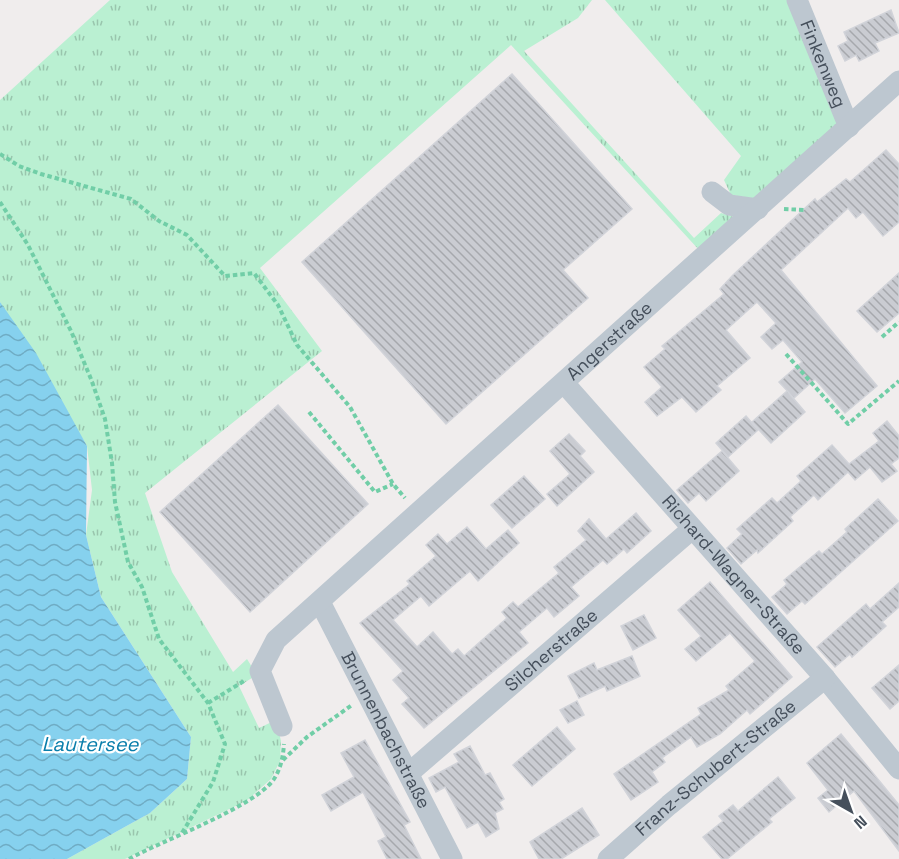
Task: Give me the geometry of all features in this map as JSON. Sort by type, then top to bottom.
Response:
[{"type":"street","name":"Finkenweg","points":[[797,0],[849,127]]},
{"type":"street","name":"Angerstraße","points":[[260,670],[276,639],[320,603],[899,81]]},
{"type":"street","points":[[712,192],[729,205],[758,209]]},
{"type":"street","name":"Richard-Wagner-Straße","points":[[564,383],[825,678],[899,769]]},
{"type":"street","name":"Silcherstraße","points":[[409,773],[692,529]]},
{"type":"street","name":"Brunnenbachstraße","points":[[320,603],[369,694],[452,859]]},
{"type":"street","points":[[260,670],[282,726]]},
{"type":"street","name":"Franz-Schubert-Straße","points":[[608,859],[669,805],[825,678]]},
{"type":"path","points":[[0,154],[19,166],[41,174],[131,198],[159,221],[186,235],[225,276],[254,273],[278,304],[297,345],[350,407],[393,484],[419,514]]},
{"type":"path","points":[[0,202],[28,245],[71,331],[91,379],[105,419],[115,502],[128,562],[142,587],[159,639],[208,703],[225,744],[213,782],[182,833]]},
{"type":"path","points":[[882,337],[899,322]]},
{"type":"path","points":[[786,354],[848,424],[899,381]]},
{"type":"path","points":[[309,412],[375,492],[393,484]]},
{"type":"path","points":[[208,703],[260,670]]},
{"type":"path","points":[[129,859],[247,803],[273,781],[283,761],[307,737],[369,694]]},
{"type":"path","points":[[282,726],[283,761]]},
{"type":"green space","points":[[110,0],[592,0],[578,18],[524,51],[694,238],[721,213],[737,218],[700,251],[511,45],[260,268],[322,351],[145,493],[172,572],[233,672],[247,659],[257,675],[239,686],[259,728],[276,720],[281,741],[280,761],[271,779],[246,801],[125,859],[67,859],[150,813],[187,779],[191,737],[101,597],[86,535],[92,490],[87,446],[0,302],[0,100]]},
{"type":"green space","points":[[605,0],[795,0],[845,127],[758,199],[731,195],[724,180],[741,156]]},
{"type":"water","name":"Lautersee","points":[[0,302],[36,353],[87,446],[86,535],[101,597],[191,737],[187,779],[150,813],[67,859],[0,859]]},
{"type":"building","points":[[891,10],[899,33],[875,43],[879,51],[859,61],[856,55],[845,61],[838,46],[848,41],[844,32]]},
{"type":"building","points":[[512,74],[632,209],[563,270],[588,298],[446,424],[302,262]]},
{"type":"building","points":[[886,150],[899,164],[899,222],[883,236],[863,212],[856,218],[848,208],[781,270],[877,386],[845,413],[815,379],[794,398],[779,382],[802,362],[783,340],[772,349],[761,337],[776,323],[757,302],[726,330],[750,358],[717,386],[721,390],[696,412],[682,397],[657,416],[645,402],[662,387],[644,367],[665,349],[662,346],[724,294],[720,289],[733,275],[815,199],[817,202],[846,179],[850,182]]},
{"type":"building","points":[[899,273],[899,313],[877,332],[857,311]]},
{"type":"building","points":[[787,391],[805,412],[771,443],[752,422]]},
{"type":"building","points":[[278,405],[368,504],[250,612],[160,512]]},
{"type":"building","points":[[746,416],[758,430],[728,457],[716,443]]},
{"type":"building","points":[[887,421],[899,436],[899,458],[891,464],[897,471],[882,482],[870,467],[855,480],[848,472],[818,500],[814,495],[790,517],[793,521],[758,553],[757,550],[741,564],[727,548],[742,534],[737,529],[772,498],[777,503],[801,481],[797,476],[832,445],[849,464],[879,441],[873,433]]},
{"type":"building","points":[[569,434],[585,451],[580,456],[594,472],[557,506],[547,494],[570,474],[550,451]]},
{"type":"building","points":[[722,451],[739,471],[706,501],[699,493],[688,503],[677,490]]},
{"type":"building","points":[[524,476],[545,499],[512,528],[491,505]]},
{"type":"building","points":[[878,499],[898,521],[805,604],[802,601],[787,614],[772,597],[787,584],[784,580],[819,551],[822,554],[847,532],[845,529]]},
{"type":"building","points":[[636,513],[651,531],[627,553],[624,549],[607,564],[603,560],[571,587],[579,596],[554,617],[547,608],[519,632],[528,643],[424,728],[402,704],[409,698],[393,680],[403,671],[360,623],[410,584],[407,581],[436,556],[426,545],[438,534],[447,544],[467,527],[486,549],[508,530],[519,543],[478,581],[470,571],[429,606],[421,596],[393,620],[417,647],[433,632],[452,654],[458,649],[464,656],[507,618],[502,612],[513,602],[518,607],[559,573],[554,567],[586,540],[578,531],[589,519],[606,539]]},
{"type":"building","points":[[710,582],[792,677],[750,714],[747,710],[720,734],[697,747],[691,737],[662,758],[665,762],[652,772],[658,782],[631,800],[614,774],[701,714],[698,708],[729,690],[726,686],[755,661],[730,633],[696,661],[685,649],[701,636],[678,610]]},
{"type":"building","points":[[899,583],[899,607],[882,622],[886,626],[852,657],[850,654],[835,667],[817,647],[866,604],[870,609]]},
{"type":"building","points":[[644,615],[656,638],[633,650],[621,626]]},
{"type":"building","points":[[632,656],[640,676],[607,691],[605,686],[579,698],[568,676],[594,663],[597,670]]},
{"type":"building","points":[[899,665],[899,701],[890,709],[872,688]]},
{"type":"building","points":[[577,701],[584,715],[568,723],[560,710]]},
{"type":"building","points":[[557,727],[575,749],[532,786],[513,765]]},
{"type":"building","points":[[841,734],[899,805],[899,851],[854,791],[829,812],[818,798],[828,790],[807,763]]},
{"type":"building","points":[[365,740],[410,822],[404,825],[421,859],[387,859],[378,841],[386,837],[363,792],[331,811],[322,795],[354,777],[341,753]]},
{"type":"building","points":[[470,746],[485,775],[490,773],[504,799],[499,802],[503,809],[495,813],[499,829],[486,837],[478,822],[467,828],[445,787],[436,792],[429,778],[459,762],[454,754]]},
{"type":"building","points":[[778,777],[795,798],[769,819],[772,822],[727,859],[722,859],[703,837],[723,821],[719,816],[733,805],[738,811]]},
{"type":"building","points":[[582,808],[599,835],[561,859],[539,859],[530,842]]}]
